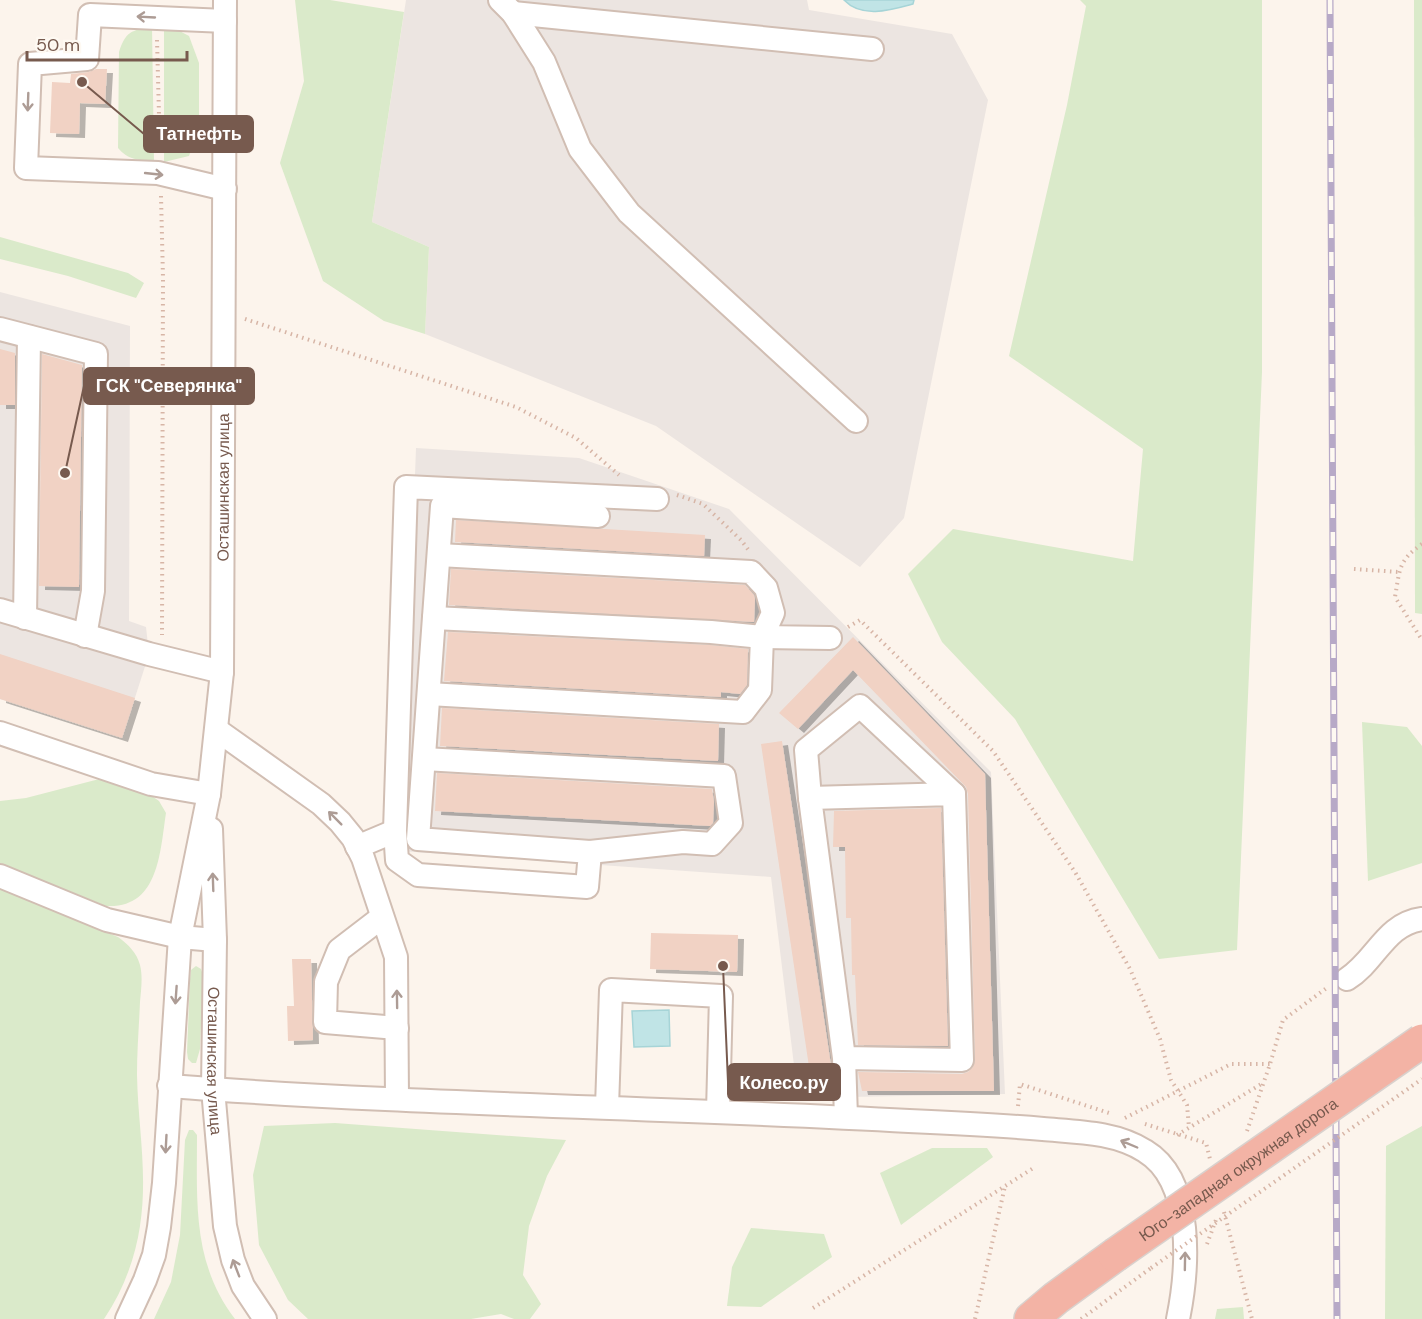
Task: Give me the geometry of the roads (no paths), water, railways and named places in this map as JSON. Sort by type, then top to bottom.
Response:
[{"type":"highway","name":"Юго-западная окружная дорога","points":[[1056,1298],[1422,1041]]},
{"type":"highway","points":[[1010,1319],[1056,1298]]},
{"type":"highway","points":[[1031,1319],[1056,1298]]},
{"type":"street","points":[[506,6],[872,50]]},
{"type":"street","points":[[506,6],[544,62],[580,149],[629,213],[856,420]]},
{"type":"street","points":[[225,10],[157,18],[90,15],[87,59],[30,64],[26,168],[160,174],[225,189]]},
{"type":"street","name":"Осташинская улица","points":[[127,1319],[154,1255],[159,1227],[164,1183],[180,937],[209,794],[222,672],[225,10]]},
{"type":"street","points":[[0,329],[96,354],[93,591],[85,636]]},
{"type":"street","points":[[25,618],[29,336]]},
{"type":"street","points":[[590,852],[587,887],[418,875],[397,860],[395,831],[406,487],[657,499]]},
{"type":"street","points":[[424,759],[724,776],[731,823],[712,844],[683,842],[590,852],[418,839],[442,506],[598,516]]},
{"type":"street","points":[[429,694],[743,712],[760,690],[762,637],[773,613],[766,588],[751,572],[439,555]]},
{"type":"street","points":[[0,610],[162,658],[222,672]]},
{"type":"street","points":[[434,618],[711,632],[762,637],[830,638]]},
{"type":"street","points":[[844,1058],[962,1060],[954,794],[860,706],[806,750],[810,798],[844,1058],[846,1117]]},
{"type":"street","points":[[217,730],[321,804],[340,822],[363,858],[396,957],[397,1099]]},
{"type":"street","points":[[0,733],[151,784],[209,794]]},
{"type":"street","name":"Осташинская улица","points":[[209,794],[215,940],[213,1089],[222,1198],[227,1237],[233,1260],[243,1286],[265,1319]]},
{"type":"street","points":[[810,798],[954,794]]},
{"type":"street","points":[[357,847],[395,831]]},
{"type":"street","points":[[0,876],[107,920],[180,937],[215,940]]},
{"type":"street","points":[[382,917],[339,950],[327,982],[325,1022],[397,1028]]},
{"type":"street","points":[[1347,979],[1357,972],[1396,927],[1422,919]]},
{"type":"street","points":[[607,1107],[611,990],[721,996],[718,1112]]},
{"type":"street","points":[[169,1086],[397,1099],[846,1117],[1016,1127],[1103,1135],[1125,1141],[1147,1152],[1162,1166],[1172,1182],[1178,1197],[1186,1261],[1183,1297],[1178,1319]]},
{"type":"water","points":[[844,0],[914,0],[913,4],[895,9],[868,11],[851,6]]},
{"type":"water","points":[[669,1010],[670,1046],[634,1047],[632,1011]]},
{"type":"railway","points":[[1330,0],[1337,1319]]},
{"type":"place","name":"Татнефть","points":[[82,82]]},
{"type":"place","name":"ГСК \"Северянка\"","points":[[65,473]]},
{"type":"place","name":"Колесо.ру","points":[[723,966]]}]
